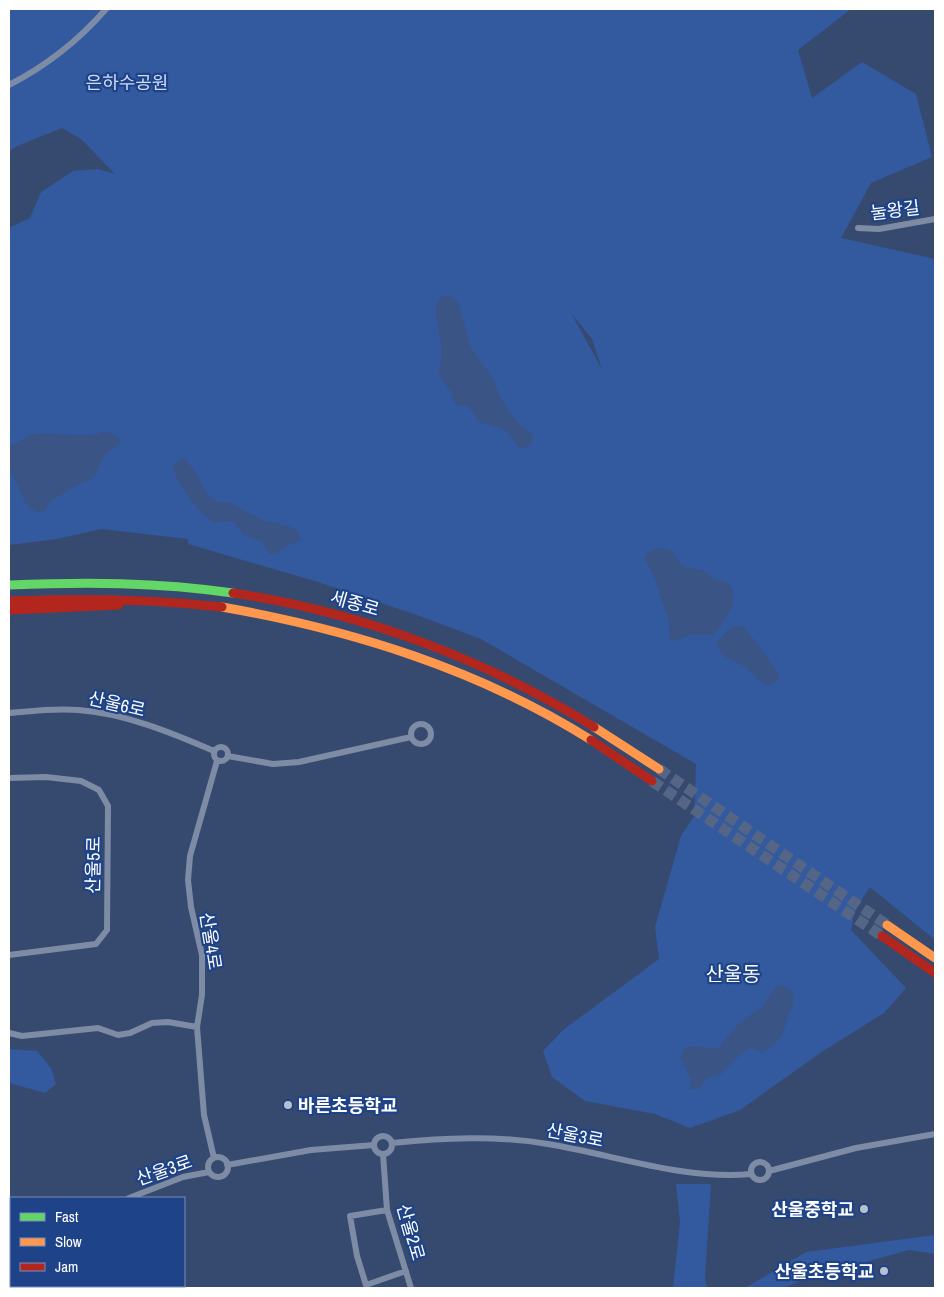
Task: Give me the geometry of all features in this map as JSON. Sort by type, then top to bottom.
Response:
[{"type":"main road","points":[[9,578],[113,576],[183,580],[214,585],[268,598]]},
{"type":"main road","name":"세종로","points":[[9,585],[102,580],[206,587],[268,598],[332,613],[392,631],[452,654],[511,680],[563,707],[660,769]]},
{"type":"main road","name":"세종로","points":[[9,601],[98,597],[202,602],[264,612],[328,627],[380,642],[449,668],[506,693],[556,719],[652,780]]},
{"type":"main road","points":[[9,610],[112,605],[190,607],[264,612]]},
{"type":"main road","points":[[887,925],[935,958]]},
{"type":"main road","points":[[882,936],[935,974]]},
{"type":"street","points":[[9,85],[30,74],[69,46],[106,9]]},
{"type":"street","name":"눌왕길","points":[[858,228],[879,230],[935,219]]},
{"type":"street","name":"산울6로","points":[[9,713],[50,709],[89,712],[126,718],[214,750]]},
{"type":"street","points":[[228,756],[273,764],[299,762],[411,737]]},
{"type":"street","points":[[222,747],[226,750],[228,756],[224,761],[217,761],[214,757],[214,750],[222,747]]},
{"type":"street","name":"산울4로","points":[[214,1158],[204,1115],[197,1027],[202,995],[202,955],[191,907],[188,880],[190,856],[217,761]]},
{"type":"street","name":"산울5로","points":[[9,778],[46,777],[81,781],[98,790],[108,806],[108,832],[107,930],[96,944],[9,954]]},
{"type":"street","points":[[9,1033],[22,1036],[98,1028],[118,1035],[130,1033],[152,1023],[168,1022],[197,1027]]},
{"type":"street","points":[[769,1170],[856,1148],[935,1134]]},
{"type":"street","points":[[381,1136],[387,1136],[392,1143],[389,1152],[383,1154],[377,1152],[374,1145],[376,1138],[381,1136]]},
{"type":"street","name":"산울3로","points":[[392,1143],[455,1137],[546,1143],[677,1171],[718,1176],[751,1174]]},
{"type":"street","points":[[227,1165],[311,1150],[374,1145]]},
{"type":"street","name":"산울2로","points":[[383,1154],[386,1210],[411,1288]]},
{"type":"street","points":[[214,1158],[223,1159],[227,1165],[226,1174],[220,1177],[214,1177],[209,1172],[209,1163],[214,1158]]},
{"type":"street","points":[[758,1162],[765,1164],[769,1170],[767,1177],[762,1180],[757,1180],[751,1174],[753,1165],[758,1162]]},
{"type":"street","name":"산울3로","points":[[132,1197],[183,1177],[209,1172]]},
{"type":"street","points":[[386,1210],[350,1216],[357,1256],[366,1284],[406,1271]]},
{"type":"green space","name":"은하수공원","points":[[9,9],[851,9],[798,50],[812,98],[862,62],[916,94],[932,157],[871,183],[841,238],[935,259],[935,940],[870,887],[855,910],[851,930],[906,988],[884,1013],[823,1051],[740,1110],[690,1128],[655,1114],[585,1101],[552,1077],[543,1051],[563,1030],[659,959],[655,927],[681,836],[694,816],[696,764],[481,639],[318,582],[188,544],[188,539],[101,529],[57,539],[9,545],[9,228],[30,218],[41,192],[73,171],[98,169],[115,174],[81,139],[62,128],[9,151]],"holes":[[[571,313],[592,339],[602,369]]]},
{"type":"green space","points":[[9,1049],[37,1051],[51,1068],[56,1084],[45,1093],[9,1083]]},
{"type":"green space","points":[[676,1184],[711,1184],[705,1277],[707,1288],[673,1288],[680,1222]]},
{"type":"green space","points":[[935,1235],[935,1254],[909,1250],[811,1277],[783,1288],[745,1288],[806,1252]]},
{"type":"shaded area","points":[[442,296],[450,296],[458,302],[471,348],[494,380],[499,395],[508,410],[520,425],[531,433],[533,438],[530,446],[521,448],[505,431],[479,422],[469,407],[455,404],[452,393],[443,382],[439,373],[442,351],[436,305]]},
{"type":"shaded area","points":[[105,431],[119,437],[120,441],[102,459],[92,479],[83,482],[52,500],[44,511],[38,512],[26,504],[15,479],[9,472],[9,445],[34,434],[79,436]]},
{"type":"shaded area","points":[[184,458],[194,470],[209,496],[214,500],[232,504],[264,521],[288,526],[298,531],[301,540],[287,546],[277,554],[270,554],[261,541],[245,536],[234,522],[222,521],[215,523],[209,519],[195,505],[177,479],[174,464]]},
{"type":"shaded area","points":[[665,548],[672,552],[685,567],[704,571],[715,579],[727,582],[732,589],[734,595],[733,603],[726,618],[713,635],[690,635],[675,641],[670,639],[668,618],[654,577],[644,557],[648,552]]},
{"type":"shaded area","points":[[736,626],[744,628],[778,673],[779,678],[775,683],[770,685],[761,682],[745,667],[721,653],[717,642],[728,630]]},
{"type":"shaded area","points":[[781,985],[791,991],[794,998],[783,1032],[777,1041],[763,1053],[751,1048],[745,1050],[721,1074],[707,1078],[699,1089],[690,1089],[690,1077],[680,1058],[685,1048],[692,1046],[709,1049],[718,1048],[739,1023],[762,1007],[775,988]]},
{"type":"tunnel","points":[[659,769],[887,925]]},
{"type":"tunnel","points":[[652,781],[882,936]]},
{"type":"traffic: fast","points":[[9,585],[121,584],[204,589],[233,593]]},
{"type":"traffic: slow","points":[[222,607],[271,616],[366,640],[413,656],[504,692],[591,740]]},
{"type":"traffic: slow","points":[[594,727],[659,769]]},
{"type":"traffic: slow","points":[[887,925],[935,958]]},
{"type":"traffic: jam","points":[[233,593],[327,612],[420,642],[510,680],[553,702],[594,727]]},
{"type":"traffic: jam","points":[[9,601],[116,600],[222,607]]},
{"type":"traffic: jam","points":[[9,610],[119,605]]},
{"type":"traffic: jam","points":[[591,740],[652,781]]},
{"type":"traffic: jam","points":[[882,936],[935,973]]},
{"type":"place","name":"바른초등학교","points":[[288,1105]]},
{"type":"place","name":"산울중학교","points":[[864,1209]]},
{"type":"place","name":"산울초등학교","points":[[884,1271]]},
{"type":"district","name":"산울동","points":[[733,973]]}]
